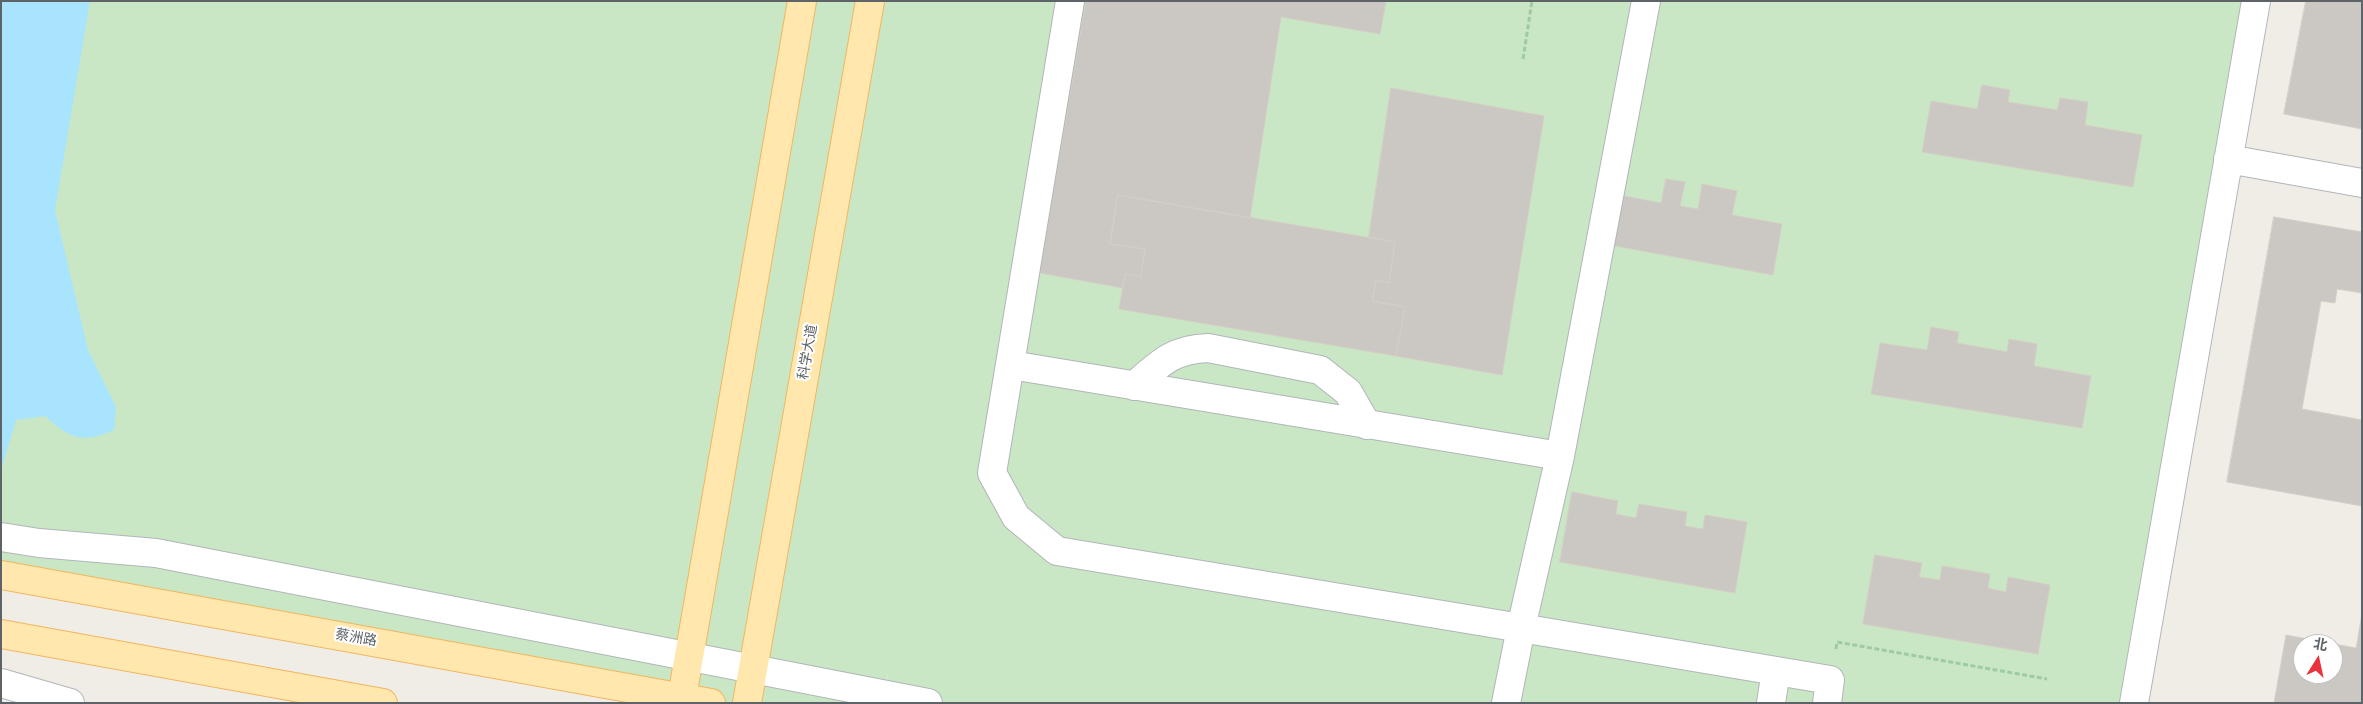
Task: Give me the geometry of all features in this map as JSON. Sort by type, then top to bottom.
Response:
[{"type":"main road","points":[[682,700],[802,1]]},
{"type":"main road","name":"科学大道","points":[[747,703],[870,1]]},
{"type":"main road","name":"蔡洲路","points":[[1,575],[682,700],[711,703]]},
{"type":"main road","points":[[12,636],[383,703]]},
{"type":"street","points":[[1070,1],[992,474],[1016,517],[1057,551],[1776,671],[1829,691]]},
{"type":"street","points":[[1506,703],[1560,456],[1646,1]]},
{"type":"street","points":[[2134,703],[2256,1]]},
{"type":"street","points":[[2228,159],[2362,182]]},
{"type":"street","points":[[1134,386],[1165,359],[1194,349],[1208,348],[1320,370],[1348,392],[1367,424]]},
{"type":"street","points":[[1010,365],[1560,456]]},
{"type":"street","points":[[1,536],[38,543],[156,553],[928,703]]},
{"type":"street","points":[[1771,703],[1776,671]]},
{"type":"street","points":[[6,684],[70,703]]},
{"type":"path","points":[[1523,59],[1532,1]]},
{"type":"path","points":[[1829,691],[1837,642],[2047,679]]},
{"type":"green space","points":[[1,1],[2256,1],[2134,703],[928,703],[885,695],[888,671],[882,703],[706,703],[1,575]]},
{"type":"water","points":[[1,1],[90,1],[55,210],[88,350],[116,407],[114,430],[93,437],[77,437],[70,434],[45,416],[16,420],[1,470]]},
{"type":"building","points":[[1086,1],[1386,1],[1380,34],[1281,17],[1250,218],[1118,195],[1110,244],[1145,249],[1141,277],[1125,274],[1123,288],[1040,273]]},
{"type":"building","points":[[2306,1],[2362,1],[2362,129],[2284,114]]},
{"type":"building","points":[[1982,85],[2010,90],[2008,102],[2057,110],[2060,98],[2088,102],[2085,125],[2142,135],[2133,187],[1922,152],[1931,101],[1977,109]]},
{"type":"building","points":[[1391,88],[1544,116],[1502,375],[1396,356],[1405,307],[1372,301],[1376,280],[1389,283],[1395,242],[1369,237]]},
{"type":"building","points":[[1666,179],[1685,182],[1680,206],[1698,209],[1702,184],[1737,191],[1732,215],[1782,224],[1773,275],[1610,245],[1619,195],[1661,203]]},
{"type":"building","points":[[1118,195],[1395,242],[1389,283],[1376,280],[1372,301],[1405,307],[1396,356],[1119,309],[1125,274],[1141,277],[1145,249],[1110,244]]},
{"type":"building","points":[[2274,217],[2362,232],[2362,293],[2337,289],[2335,303],[2321,301],[2302,409],[2362,420],[2362,506],[2227,482]]},
{"type":"building","points":[[1931,327],[1959,332],[1957,343],[2007,352],[2009,339],[2037,344],[2034,366],[2091,376],[2082,428],[1871,394],[1880,343],[1927,350]]},
{"type":"building","points":[[1572,492],[1618,501],[1616,514],[1636,518],[1639,504],[1687,512],[1685,526],[1703,529],[1705,515],[1747,522],[1735,593],[1560,562]]},
{"type":"building","points":[[1875,555],[1922,563],[1919,577],[1940,580],[1942,566],[1990,574],[1988,588],[2006,592],[2008,577],[2050,585],[2038,654],[1863,624]]},
{"type":"building","points":[[2362,613],[2362,703],[2274,703],[2286,635],[2293,636],[2293,684],[2343,684],[2343,646],[2356,648]]}]
